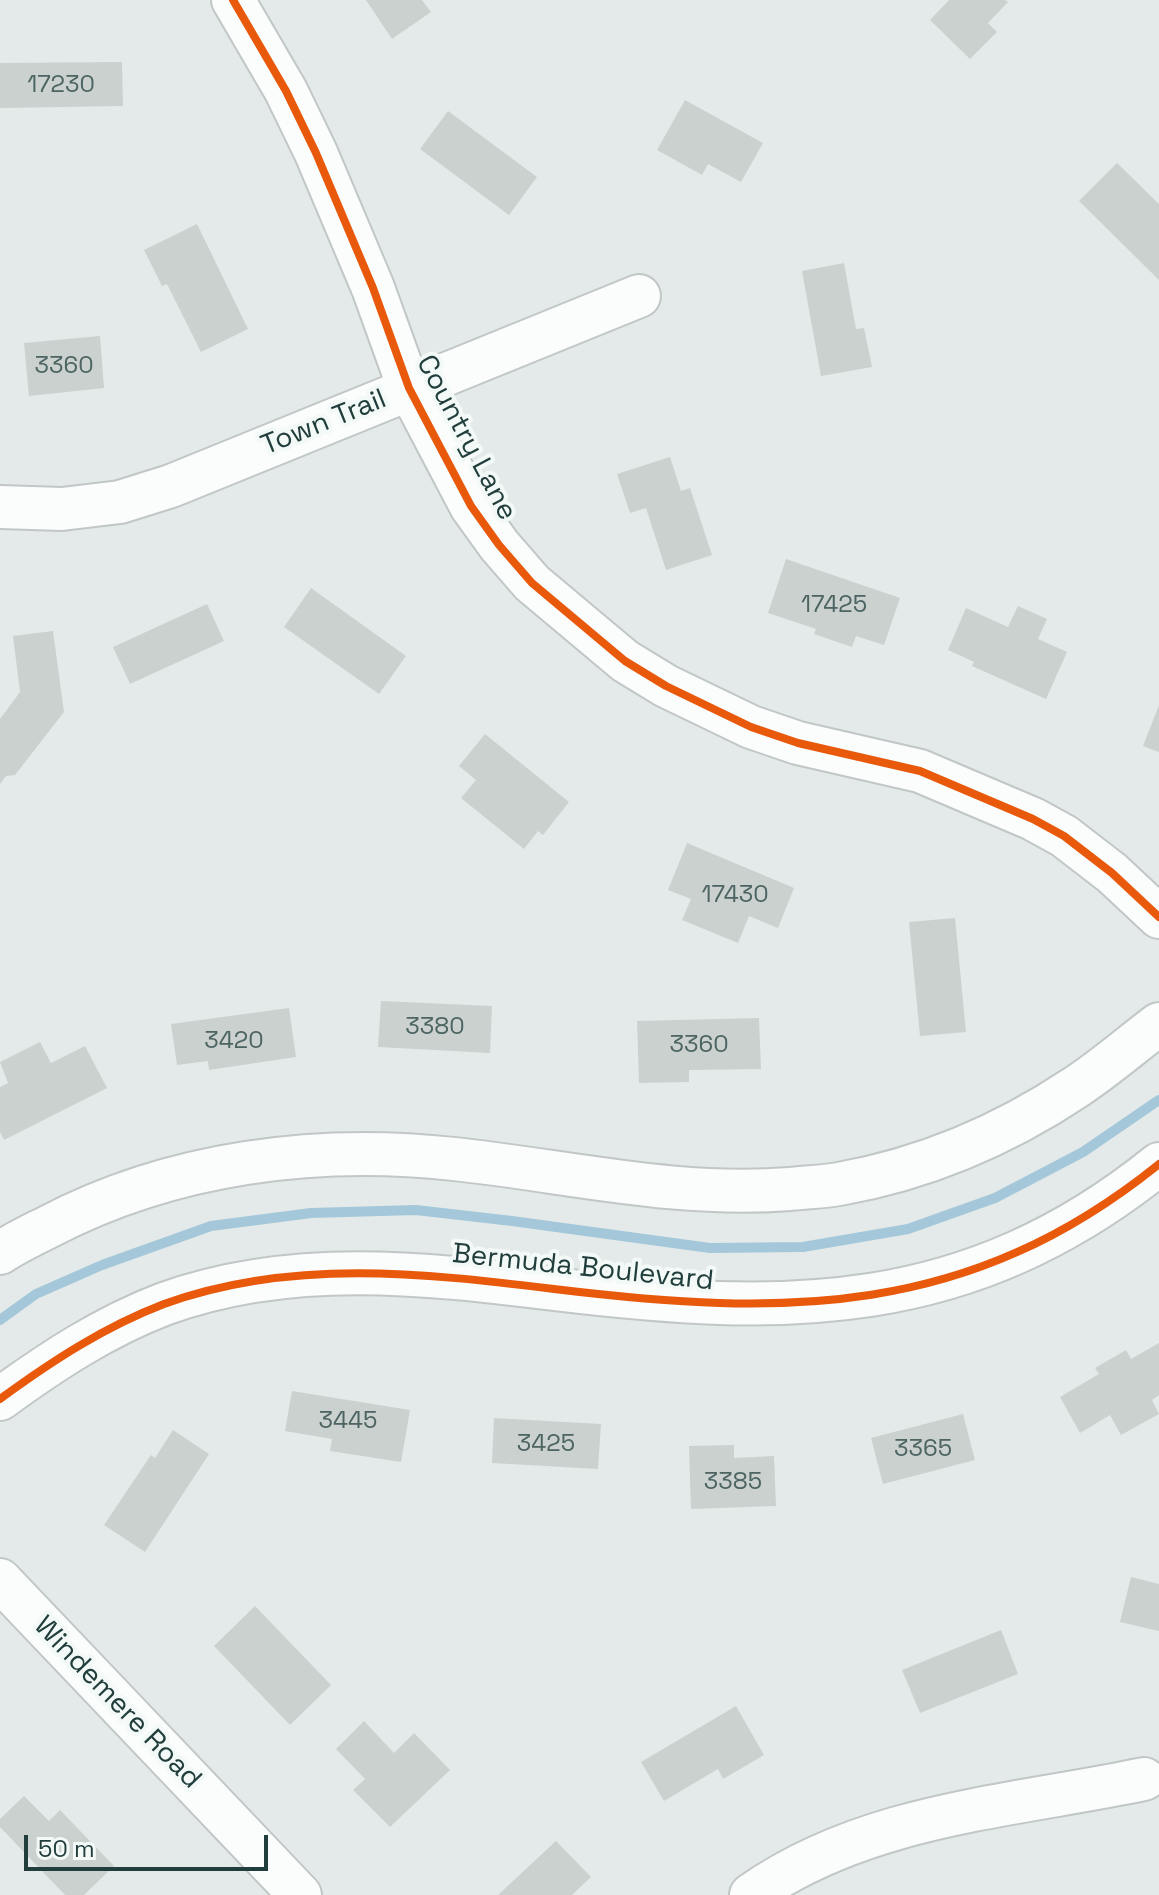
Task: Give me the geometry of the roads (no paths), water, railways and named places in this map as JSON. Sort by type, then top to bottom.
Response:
[{"type":"street","name":"Country Lane","points":[[233,0],[286,91],[316,153],[373,288],[409,388],[471,506],[532,583],[625,661],[666,686],[751,727],[798,743],[920,771],[1033,819],[1064,836],[1112,873],[1159,917]]},
{"type":"street","name":"Town Trail","points":[[0,507],[62,509],[120,502],[171,486],[639,296]]},
{"type":"street","points":[[0,1253],[68,1216],[132,1189],[258,1162],[336,1153],[455,1159],[629,1184],[702,1191],[837,1185],[936,1159],[983,1140],[1077,1087],[1159,1024]]},
{"type":"street","name":"Bermuda Boulevard","points":[[0,1399],[97,1334],[165,1304],[270,1279],[324,1273],[407,1273],[705,1304],[778,1305],[905,1291],[954,1278],[1009,1256],[1069,1226],[1133,1185],[1159,1164]]},
{"type":"street","name":"Windemere Road","points":[[0,1580],[300,1895]]},
{"type":"street","points":[[751,1895],[804,1862],[892,1829],[944,1815],[1144,1779]]},
{"type":"waterway","points":[[0,1320],[36,1294],[102,1265],[211,1226],[311,1213],[416,1210],[710,1248],[803,1247],[908,1229],[995,1198],[1083,1152],[1159,1100]]}]
